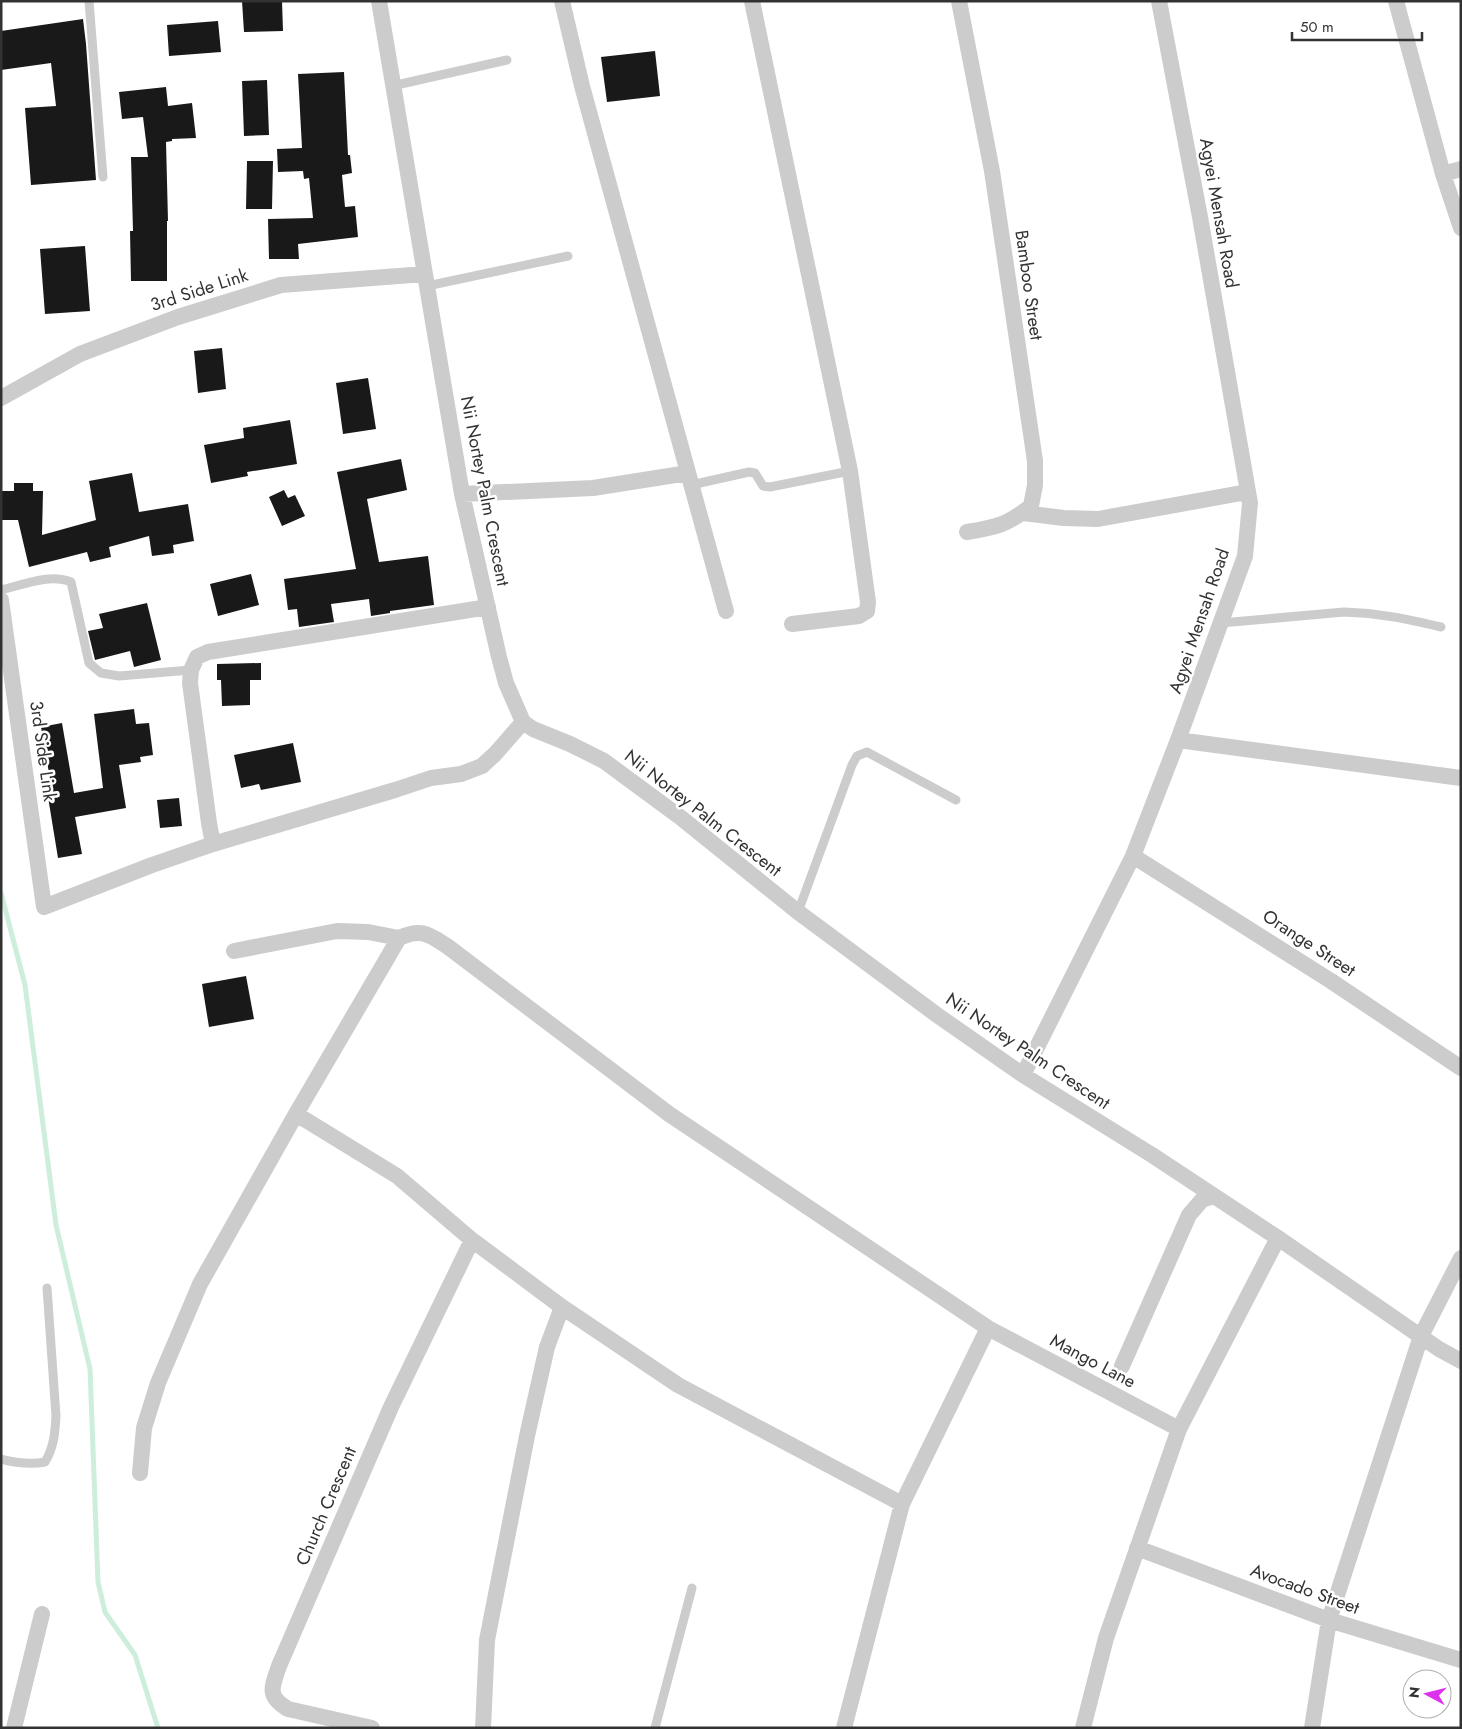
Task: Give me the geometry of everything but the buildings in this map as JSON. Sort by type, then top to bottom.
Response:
[{"type":"street","name":"Nii Nortey Palm Crescent","points":[[379,1],[462,494],[499,657],[506,683],[523,722],[533,729],[570,744],[604,761],[680,817],[798,912],[937,1015],[1023,1075],[1152,1155],[1461,1361]]},
{"type":"street","points":[[562,1],[585,96],[726,611]]},
{"type":"street","points":[[752,1],[850,471],[868,602],[867,611],[859,616],[792,624]]},
{"type":"street","name":"Bamboo Street","points":[[959,1],[992,171],[1034,461],[1035,485],[1031,506],[1023,512]]},
{"type":"street","name":"Agyei Mensah Road","points":[[1023,1075],[1133,856],[1246,556],[1250,503],[1200,217],[1158,1]]},
{"type":"street","points":[[1396,1],[1443,174],[1461,228]]},
{"type":"street","points":[[1443,174],[1461,169]]},
{"type":"street","name":"3rd Side Link","points":[[1,398],[80,354],[178,317],[281,285],[426,280]]},
{"type":"street","points":[[462,494],[594,488],[689,479]]},
{"type":"street","points":[[967,532],[994,528],[1015,519],[1023,512],[1064,518],[1098,519],[1247,492]]},
{"type":"street","name":"3rd Side Link","points":[[1,600],[44,908],[152,865],[213,844]]},
{"type":"street","points":[[488,607],[208,652],[197,657],[191,670],[190,683],[213,844],[431,778],[461,774],[482,766],[523,722]]},
{"type":"street","points":[[1178,740],[1461,778]]},
{"type":"street","name":"Orange Street","points":[[1133,856],[1294,956],[1461,1068]]},
{"type":"street","points":[[140,1473],[144,1428],[158,1383],[200,1284],[296,1114],[399,938],[368,932],[337,931],[234,951]]},
{"type":"street","name":"Mango Lane","points":[[399,938],[410,933],[428,934],[447,946],[669,1114],[988,1328],[1179,1429]]},
{"type":"street","points":[[296,1114],[396,1176],[472,1240],[562,1308],[678,1384],[902,1504]]},
{"type":"street","points":[[1122,1366],[1189,1215],[1202,1200],[1214,1196]]},
{"type":"street","points":[[1083,1728],[1106,1638],[1179,1429],[1278,1238]]},
{"type":"street","name":"Church Crescent","points":[[372,1728],[288,1709],[278,1703],[274,1696],[273,1686],[279,1666],[391,1407],[472,1240]]},
{"type":"street","points":[[1312,1728],[1329,1620],[1421,1336],[1461,1258]]},
{"type":"street","points":[[484,1728],[487,1640],[527,1436],[547,1347],[562,1308]]},
{"type":"street","points":[[844,1728],[902,1504],[988,1328]]},
{"type":"street","name":"Avocado Street","points":[[1137,1548],[1329,1620],[1461,1660]]},
{"type":"street","points":[[14,1728],[42,1614]]},
{"type":"lane","points":[[89,1],[103,177]]},
{"type":"lane","points":[[392,86],[507,60]]},
{"type":"lane","points":[[426,280],[568,256]]},
{"type":"lane","points":[[689,479],[748,472],[755,473],[763,486],[770,487],[850,471]]},
{"type":"lane","points":[[1,590],[52,578],[62,578],[71,582],[89,663],[101,674],[119,676],[191,670]]},
{"type":"lane","points":[[1221,623],[1344,612],[1365,612],[1383,614],[1441,627]]},
{"type":"lane","points":[[798,912],[857,756],[867,752],[956,800]]},
{"type":"lane","points":[[1,1459],[34,1464],[45,1462],[51,1452],[55,1436],[56,1416],[47,1288]]},
{"type":"lane","points":[[655,1728],[692,1588]]},
{"type":"waterway","points":[[1,893],[25,985],[56,1225],[90,1369],[98,1582],[105,1612],[135,1655],[158,1728]]}]
